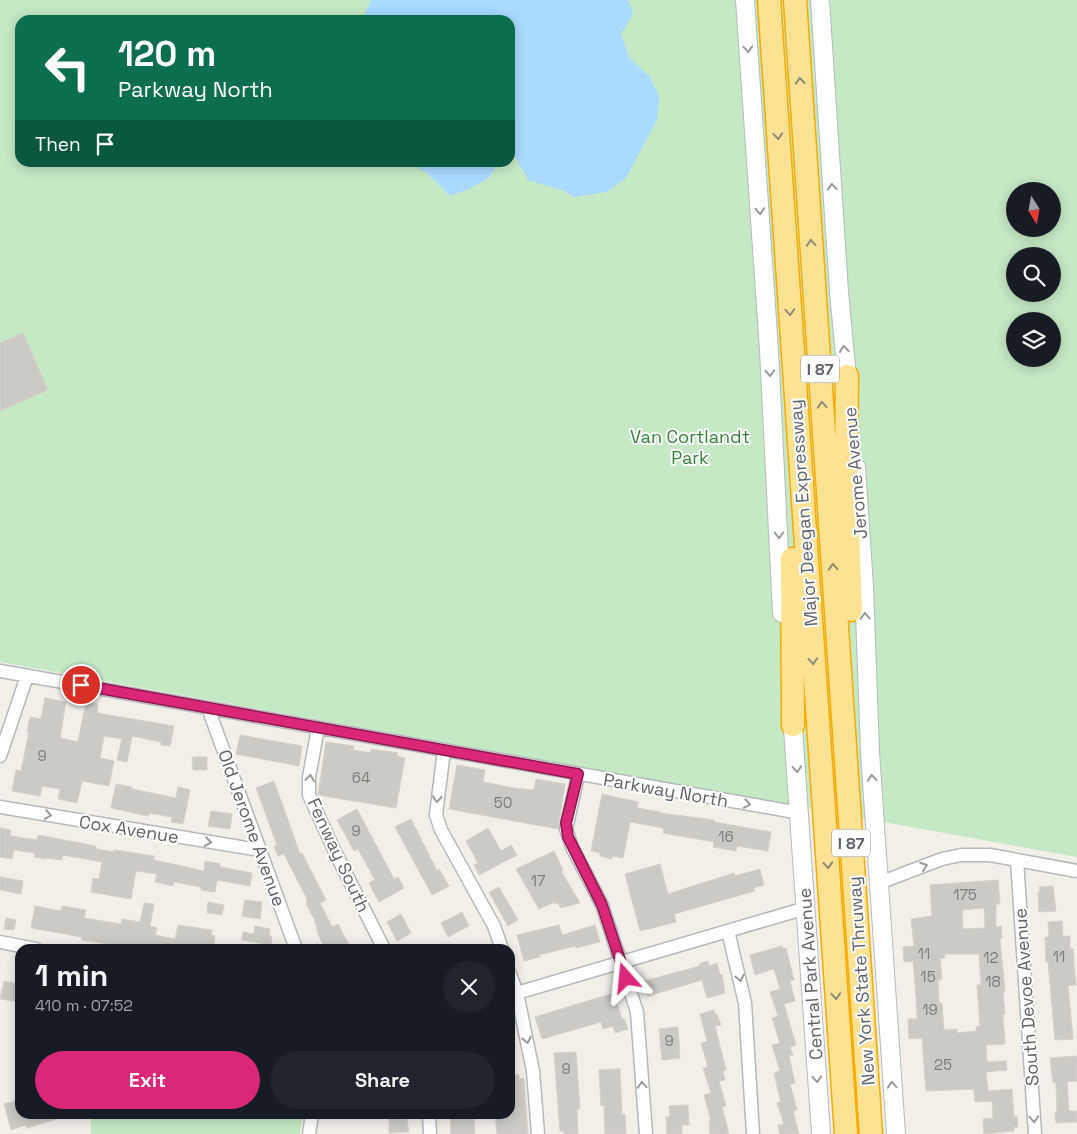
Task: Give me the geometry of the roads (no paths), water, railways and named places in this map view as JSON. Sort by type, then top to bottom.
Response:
[{"type":"highway","name":"Major Deegan Expressway","points":[[769,0],[824,816]]},
{"type":"highway","name":"Major Deegan Expressway","points":[[795,0],[845,738]]},
{"type":"highway","points":[[845,738],[852,654],[846,480],[847,376]]},
{"type":"highway","points":[[794,725],[790,504],[797,420]]},
{"type":"highway","name":"New York State Thruway","points":[[845,738],[872,1134]]},
{"type":"highway","name":"New York State Thruway","points":[[824,816],[846,1134]]},
{"type":"main road","points":[[745,0],[771,378],[782,604],[794,725],[800,813]]},
{"type":"main road","name":"Jerome Avenue","points":[[820,0],[839,292],[863,557],[868,713],[879,883]]},
{"type":"main road","name":"Central Park Avenue","points":[[800,813],[821,1134]]},
{"type":"main road","points":[[879,883],[896,1134]]},
{"type":"street","name":"Parkway North","points":[[0,671],[800,813]]},
{"type":"street","points":[[0,756],[27,676]]},
{"type":"street","name":"Old Jerome Avenue","points":[[208,708],[294,944]]},
{"type":"street","name":"Fenway South","points":[[318,728],[309,777],[309,795],[336,854],[381,944]]},
{"type":"street","points":[[444,750],[436,815],[441,830],[494,926],[500,944]]},
{"type":"street","points":[[578,774],[566,823],[568,837],[602,905],[637,1012],[646,1134]]},
{"type":"street","name":"Cox Avenue","points":[[0,807],[259,850]]},
{"type":"street","points":[[879,883],[942,859],[961,855],[990,855],[1077,871]]},
{"type":"street","name":"South Devoe Avenue","points":[[1017,860],[1035,1134]]},
{"type":"street","points":[[515,993],[806,908]]},
{"type":"street","points":[[728,931],[745,1003],[754,1134]]},
{"type":"street","points":[[0,942],[15,945]]},
{"type":"street","points":[[515,1002],[533,1071],[538,1134]]},
{"type":"street","points":[[309,1134],[311,1119]]},
{"type":"street","points":[[429,1119],[430,1134]]},
{"type":"water","points":[[371,0],[628,0],[633,11],[630,20],[621,33],[629,57],[650,77],[659,97],[657,120],[626,178],[606,192],[574,197],[564,191],[528,180],[515,157],[515,15],[365,15]]},
{"type":"water","points":[[417,167],[496,167],[489,178],[469,189],[450,196],[427,173]]},
{"type":"park label","name":"Van Cortlandt Park","points":[[690,446]]}]
